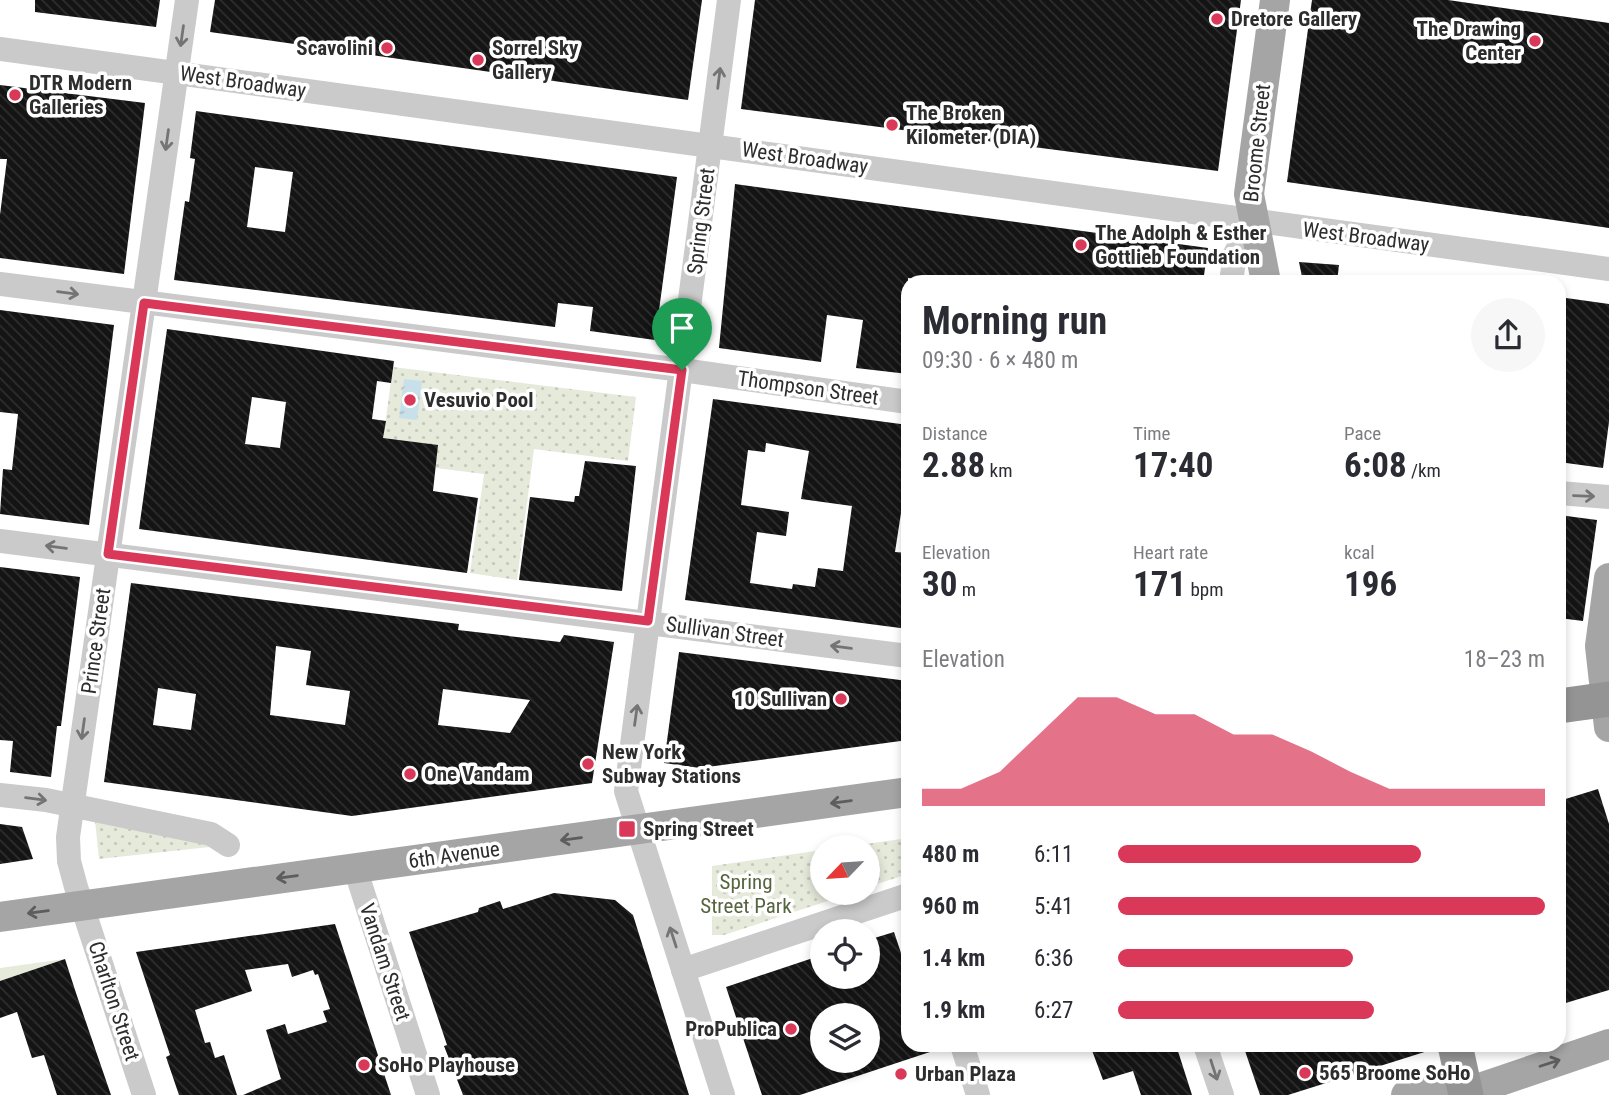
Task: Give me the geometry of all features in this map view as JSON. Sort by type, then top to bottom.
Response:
[{"type":"highway","points":[[1566,706],[1607,709]]},
{"type":"highway","points":[[1457,1052],[1468,1093]]},
{"type":"main road","name":"Broome Street","points":[[1252,221],[1250,187],[1275,0]]},
{"type":"main road","points":[[1252,221],[1264,275]]},
{"type":"main road","points":[[1607,709],[1600,646],[1609,578]]},
{"type":"main road","name":"6th Avenue","points":[[0,917],[901,793]]},
{"type":"main road","points":[[1406,1095],[1441,1085],[1468,1093],[1609,1044]]},
{"type":"street","name":"Prince Street","points":[[83,906],[69,861],[72,806],[187,0]]},
{"type":"street","name":"Spring Street","points":[[723,1095],[626,791],[729,0]]},
{"type":"street","name":"West Broadway","points":[[0,48],[1609,269]]},
{"type":"street","name":"Broome Street","points":[[1232,275],[1235,254],[1252,221]]},
{"type":"street","name":"Thompson Street","points":[[0,284],[682,370],[901,401]]},
{"type":"street","points":[[1566,494],[1609,497]]},
{"type":"street","name":"Sullivan Street","points":[[0,541],[901,655]]},
{"type":"street","points":[[0,795],[72,806],[211,834],[228,845]]},
{"type":"street","name":"Vandam Street","points":[[355,868],[428,1095]]},
{"type":"street","points":[[683,970],[901,897]]},
{"type":"street","name":"Charlton Street","points":[[83,906],[144,1095]]},
{"type":"street","points":[[964,1052],[978,1095]]},
{"type":"street","points":[[1207,1052],[1222,1095]]},
{"type":"green space","points":[[393,367],[636,397],[628,461],[534,449],[517,580],[470,573],[484,474],[380,461]]},
{"type":"green space","points":[[94,811],[228,845],[99,859]]},
{"type":"green space","points":[[901,839],[901,876],[880,883],[880,842]]},
{"type":"green space","name":"Spring Street Park","points":[[810,852],[810,905],[815,905],[724,935],[712,935],[712,866]]},
{"type":"green space","points":[[65,959],[0,981],[0,968]]},
{"type":"water","name":"Vesuvio Pool","points":[[404,379],[422,381],[417,420],[399,418]]},
{"type":"building","points":[[35,0],[160,0],[156,27],[35,12]]},
{"type":"building","points":[[215,0],[702,0],[688,100],[210,32]]},
{"type":"building","points":[[755,0],[1241,0],[1218,171],[741,109]]},
{"type":"building","points":[[1312,0],[1448,0],[1609,23],[1609,228],[1287,182]]},
{"type":"building","points":[[0,85],[145,103],[124,274],[0,258],[0,215],[7,159],[0,159]]},
{"type":"building","points":[[196,111],[677,177],[655,340],[590,331],[593,307],[558,303],[555,327],[174,280],[185,201],[189,202],[195,159],[190,158]],"holes":[[[255,167],[293,172],[285,232],[247,227]]]},
{"type":"building","points":[[735,184],[1208,248],[1204,275],[901,275],[901,373],[856,368],[863,320],[827,315],[821,362],[719,348]]},
{"type":"building","points":[[1299,262],[1339,265],[1338,275],[1302,275]]},
{"type":"building","points":[[1566,298],[1609,304],[1609,422],[1603,468],[1566,463]]},
{"type":"building","points":[[0,310],[114,325],[89,525],[0,514],[3,469],[12,470],[18,414],[0,412]]},
{"type":"building","points":[[167,329],[394,361],[391,383],[377,381],[372,419],[386,421],[383,438],[438,445],[433,491],[478,498],[467,573],[139,529]],"holes":[[[252,397],[286,402],[280,448],[245,444]]]},
{"type":"building","points":[[713,399],[901,424],[901,513],[895,552],[901,552],[901,628],[685,600]],"holes":[[[766,443],[809,451],[801,499],[852,506],[843,571],[818,568],[815,587],[793,584],[792,589],[750,583],[757,532],[786,536],[789,512],[741,505],[748,450],[765,452]]]},
{"type":"building","points":[[585,461],[636,466],[622,591],[519,580],[530,497],[574,502],[575,496],[579,496]]},
{"type":"building","points":[[1566,516],[1597,520],[1583,621],[1566,619]]},
{"type":"building","points":[[0,567],[80,577],[61,726],[57,726],[51,777],[10,772],[13,741],[0,740]]},
{"type":"building","points":[[131,583],[459,624],[458,630],[560,642],[564,635],[614,642],[592,783],[352,816],[104,782]],"holes":[[[276,646],[311,651],[306,685],[350,691],[345,725],[270,715]],[[158,688],[196,694],[191,730],[153,725]],[[443,689],[530,700],[510,733],[438,725]]]},
{"type":"building","points":[[679,652],[901,680],[901,741],[700,768],[664,763]]},
{"type":"building","points":[[1598,789],[1609,824],[1609,990],[1566,1003],[1566,799]]},
{"type":"building","points":[[0,824],[22,827],[33,859],[0,864]]},
{"type":"building","points":[[554,893],[615,900],[633,915],[689,1095],[463,1095],[444,1046],[447,1045],[409,932],[478,912],[479,908],[500,901],[503,909]]},
{"type":"building","points":[[335,924],[391,1095],[243,1095],[281,1079],[266,1030],[285,1024],[288,1034],[327,1022],[323,1011],[330,1009],[318,974],[315,975],[313,970],[292,977],[288,964],[245,970],[252,991],[195,1010],[205,1043],[210,1042],[215,1058],[224,1055],[237,1095],[179,1095],[166,1057],[170,1055],[136,952]]},
{"type":"building","points":[[894,932],[901,953],[901,1052],[930,1052],[880,1069],[880,1003],[810,1003],[810,1073],[866,1073],[800,1095],[762,1095],[726,987],[810,959],[810,989],[880,989],[880,936]]},
{"type":"building","points":[[65,959],[111,1095],[57,1095],[44,1055],[32,1058],[17,1012],[0,1018],[0,981]]},
{"type":"building","points":[[1093,1052],[1178,1052],[1192,1095],[1141,1095],[1133,1071],[1103,1080]]},
{"type":"building","name":"565 Broome SoHo","points":[[1245,1052],[1424,1052],[1288,1095],[1260,1095]]},
{"type":"place","name":"Dretore Gallery","points":[[1217,19]]},
{"type":"place","name":"The Drawing Center","points":[[1535,41]]},
{"type":"place","name":"Scavolini","points":[[387,48]]},
{"type":"place","name":"Sorrel Sky Gallery","points":[[478,60]]},
{"type":"place","name":"DTR Modern Galleries","points":[[15,95]]},
{"type":"place","name":"The Broken Kilometer (DIA)","points":[[892,125]]},
{"type":"place","name":"The Adolph & Esther Gottlieb Foundation","points":[[1081,245]]},
{"type":"place","name":"Vesuvio Pool","points":[[410,400]]},
{"type":"place","name":"10 Sullivan","points":[[841,699]]},
{"type":"place","name":"New York Subway Stations","points":[[588,764]]},
{"type":"place","name":"One Vandam","points":[[410,774]]},
{"type":"place","name":"Spring Street","points":[[627,829]]},
{"type":"place","name":"ProPublica","points":[[791,1029]]},
{"type":"place","name":"SoHo Playhouse","points":[[364,1065]]},
{"type":"place","name":"565 Broome SoHo","points":[[1305,1073]]},
{"type":"place","name":"Urban Plaza","points":[[901,1074]]},
{"type":"route","points":[[144,303],[682,370],[648,621],[108,554],[144,303]]}]
